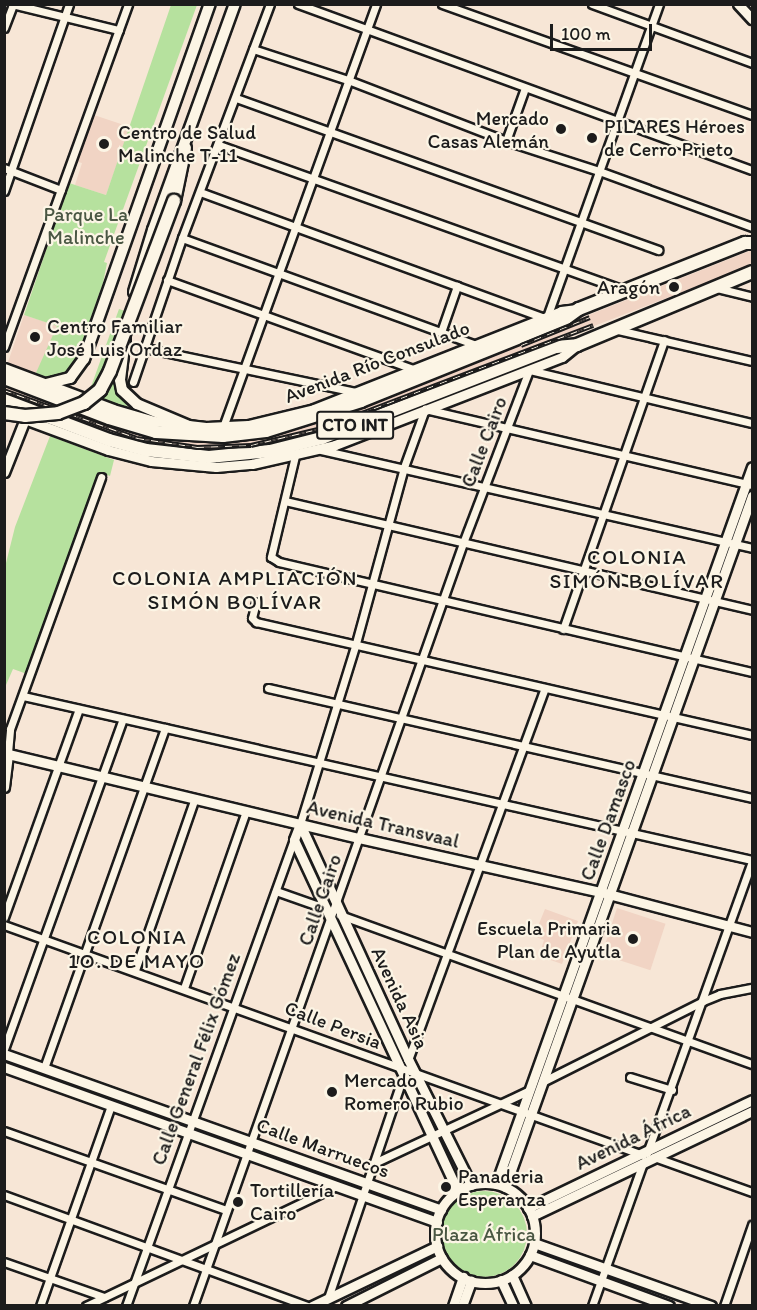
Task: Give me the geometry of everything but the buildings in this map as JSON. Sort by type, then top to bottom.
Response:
[{"type":"highway","points":[[4,412],[25,416],[58,413],[84,403],[100,390],[110,371],[174,201],[185,148]]},
{"type":"highway","name":"Avenida Río Consulado","points":[[579,309],[750,241]]},
{"type":"highway","name":"CTO INT","points":[[4,400],[54,424],[84,435],[171,454],[209,457],[270,451],[322,438],[556,347],[577,345],[753,272]]},
{"type":"highway","name":"CTO INT","points":[[4,378],[65,396],[133,426],[170,434],[223,436],[266,431],[361,401],[566,319],[579,309]]},
{"type":"main road","points":[[46,384],[70,378],[84,359],[210,4]]},
{"type":"main road","points":[[189,426],[132,400],[122,390],[120,380],[133,296],[153,230],[185,148],[235,4]]},
{"type":"street","points":[[4,191],[8,169],[69,4]]},
{"type":"street","points":[[5,344],[128,4]]},
{"type":"street","points":[[133,382],[182,238],[219,145],[270,4]]},
{"type":"street","points":[[298,4],[753,170]]},
{"type":"street","points":[[223,427],[376,4]]},
{"type":"street","points":[[441,4],[753,115]]},
{"type":"street","points":[[592,4],[753,63]]},
{"type":"street","points":[[200,192],[546,317],[659,4]]},
{"type":"street","points":[[738,4],[753,20]]},
{"type":"street","points":[[4,28],[12,5],[119,30]]},
{"type":"street","points":[[254,49],[348,80],[506,141],[600,171],[753,227]]},
{"type":"street","points":[[506,141],[525,88]]},
{"type":"street","points":[[236,98],[658,250]]},
{"type":"street","points":[[219,145],[626,291]]},
{"type":"street","points":[[8,169],[61,190]]},
{"type":"street","points":[[182,238],[476,345]]},
{"type":"street","points":[[167,280],[415,370]]},
{"type":"street","points":[[441,333],[457,286]]},
{"type":"street","points":[[714,288],[753,297]]},
{"type":"street","name":"Avenida Río Consulado","points":[[94,407],[189,426],[248,425],[292,416],[357,393],[546,317],[579,309]]},
{"type":"street","points":[[615,330],[753,361]]},
{"type":"street","points":[[563,629],[664,340]]},
{"type":"street","name":"CTO INT","points":[[84,435],[135,458],[188,466],[234,466],[295,456],[321,450],[529,370],[562,357],[577,345]]},
{"type":"street","points":[[145,348],[357,393]]},
{"type":"street","name":"CTO INT","points":[[4,368],[46,384],[65,396]]},
{"type":"street","points":[[529,370],[753,423]]},
{"type":"street","name":"Calle Cairo","points":[[193,1305],[463,543],[529,370]]},
{"type":"street","points":[[300,824],[356,644],[404,468],[425,409],[749,484]]},
{"type":"street","name":"CTO INT","points":[[4,412],[25,419],[54,424]]},
{"type":"street","points":[[4,472],[25,419]]},
{"type":"street","points":[[321,450],[753,548]]},
{"type":"street","points":[[295,456],[271,557],[279,562],[443,602],[753,672]]},
{"type":"street","name":"Calle Damasco","points":[[689,659],[715,602],[753,467]]},
{"type":"street","points":[[4,787],[10,729],[101,477]]},
{"type":"street","name":"Calle Damasco","points":[[500,1186],[526,1112],[544,1081],[569,997],[689,659],[704,600],[753,496]]},
{"type":"street","points":[[285,501],[753,610]]},
{"type":"street","points":[[256,602],[252,618],[256,622],[753,735]]},
{"type":"street","points":[[268,688],[753,798]]},
{"type":"street","points":[[328,1298],[403,1071],[544,688]]},
{"type":"street","points":[[23,696],[753,861],[672,1090],[592,1305]]},
{"type":"street","points":[[4,917],[78,709]]},
{"type":"street","points":[[4,1051],[123,719]]},
{"type":"street","points":[[45,1068],[165,728]]},
{"type":"street","name":"Avenida Transvaal","points":[[6,753],[359,838],[605,894],[753,932]]},
{"type":"street","points":[[135,970],[195,798]]},
{"type":"street","points":[[184,988],[246,810]]},
{"type":"street","name":"Calle General Félix Gómez","points":[[126,1305],[300,824]]},
{"type":"street","name":"Avenida Asia","points":[[300,824],[333,912],[458,1191]]},
{"type":"street","name":"Avenida Asia","points":[[294,840],[416,1073],[471,1185]]},
{"type":"street","points":[[276,891],[753,1064]]},
{"type":"street","name":"Calle Persia","points":[[4,925],[233,1005],[403,1071],[416,1073],[753,1192]]},
{"type":"street","points":[[544,1081],[654,1028],[703,1001],[720,994],[753,988]]},
{"type":"street","name":"Calle Damasco","points":[[526,1112],[528,1091],[569,997]]},
{"type":"street","name":"Calle Marruecos","points":[[4,1051],[45,1068],[441,1210]]},
{"type":"street","name":"Calle Marruecos","points":[[4,1067],[436,1222]]},
{"type":"street","points":[[630,1077],[672,1090]]},
{"type":"street","points":[[372,1164],[528,1091]]},
{"type":"street","name":"Avenida África","points":[[530,1212],[647,1156],[753,1100]]},
{"type":"street","points":[[40,1305],[111,1106]]},
{"type":"street","name":"Avenida África","points":[[647,1156],[753,1111]]},
{"type":"street","points":[[4,1131],[226,1210]]},
{"type":"street","points":[[471,1185],[500,1186],[518,1196],[530,1212],[534,1243],[530,1255],[512,1275],[501,1280],[467,1279],[442,1258],[437,1246],[436,1222],[441,1210],[458,1191],[471,1185]]},
{"type":"street","points":[[86,1305],[338,1186]]},
{"type":"street","points":[[4,1195],[307,1305]]},
{"type":"street","points":[[724,1305],[753,1225]]},
{"type":"street","points":[[534,1243],[711,1305]]},
{"type":"street","points":[[312,1305],[437,1246]]},
{"type":"street","points":[[530,1255],[669,1305]]},
{"type":"street","points":[[346,1305],[442,1258]]},
{"type":"street","points":[[4,1262],[104,1297]]},
{"type":"street","points":[[512,1275],[526,1305]]},
{"type":"street","points":[[453,1305],[467,1279]]},
{"type":"street","points":[[462,1305],[467,1279]]},
{"type":"street","points":[[501,1280],[513,1305]]},
{"type":"shaded area","name":"Centro de Salud Malinche T-11","points":[[94,115],[130,127],[106,195],[75,185],[82,163],[78,162]]},
{"type":"shaded area","points":[[752,250],[752,265],[307,437],[266,446],[198,450],[142,442],[88,425],[90,417],[134,432],[190,441],[247,440],[284,433],[327,420],[462,369],[531,338]]},
{"type":"shaded area","name":"Centro Familiar José Luis Ordaz","points":[[24,315],[58,326],[41,371],[35,375],[7,365]]},
{"type":"shaded area","points":[[4,385],[61,406],[58,414],[5,393]]},
{"type":"shaded area","name":"Escuela Primaria Plan de Ayutla","points":[[617,908],[666,924],[650,970],[602,955]]},
{"type":"shaded area","points":[[545,909],[578,921],[562,964],[539,956],[544,940],[534,936]]},
{"type":"green space","name":"Parque La Malinche","points":[[171,5],[197,5],[104,262],[107,263],[103,283],[76,360],[63,383],[35,375],[57,326],[24,315],[69,183],[106,195]]},
{"type":"green space","points":[[119,309],[125,311],[116,382],[121,397],[130,410],[88,395]]},
{"type":"green space","points":[[50,436],[114,460],[110,476],[99,472],[27,674],[13,669],[6,685],[5,567],[15,527]]},
{"type":"green space","name":"Plaza África","points":[[484,1191],[508,1198],[520,1210],[527,1234],[520,1258],[508,1270],[484,1277],[460,1270],[448,1258],[441,1234],[448,1210],[460,1198]]},
{"type":"railway","points":[[521,345],[590,317]]},
{"type":"railway","points":[[4,390],[137,438],[197,447],[251,445],[322,428],[593,325]]},
{"type":"place","name":"Mercado Casas Alemán","points":[[561,129]]},
{"type":"place","name":"PILARES Héroes de Cerro Prieto","points":[[592,138]]},
{"type":"place","name":"Centro de Salud Malinche T-11","points":[[104,144]]},
{"type":"place","name":"Aragón","points":[[674,287]]},
{"type":"place","name":"Centro Familiar José Luis Ordaz","points":[[35,337]]},
{"type":"place","name":"Escuela Primaria Plan de Ayutla","points":[[633,939]]},
{"type":"place","name":"Mercado Romero Rubio","points":[[332,1092]]},
{"type":"place","name":"Panaderia Esperanza","points":[[446,1187]]},
{"type":"place","name":"Tortillería Cairo","points":[[238,1202]]},
{"type":"district","name":"COLONIA SIMÓN BOLÍVAR","points":[[637,569]]},
{"type":"district","name":"COLONIA AMPLIACIÓN SIMÓN BOLÍVAR","points":[[235,590]]},
{"type":"district","name":"COLONIA 1O. DE MAYO","points":[[137,949]]}]
